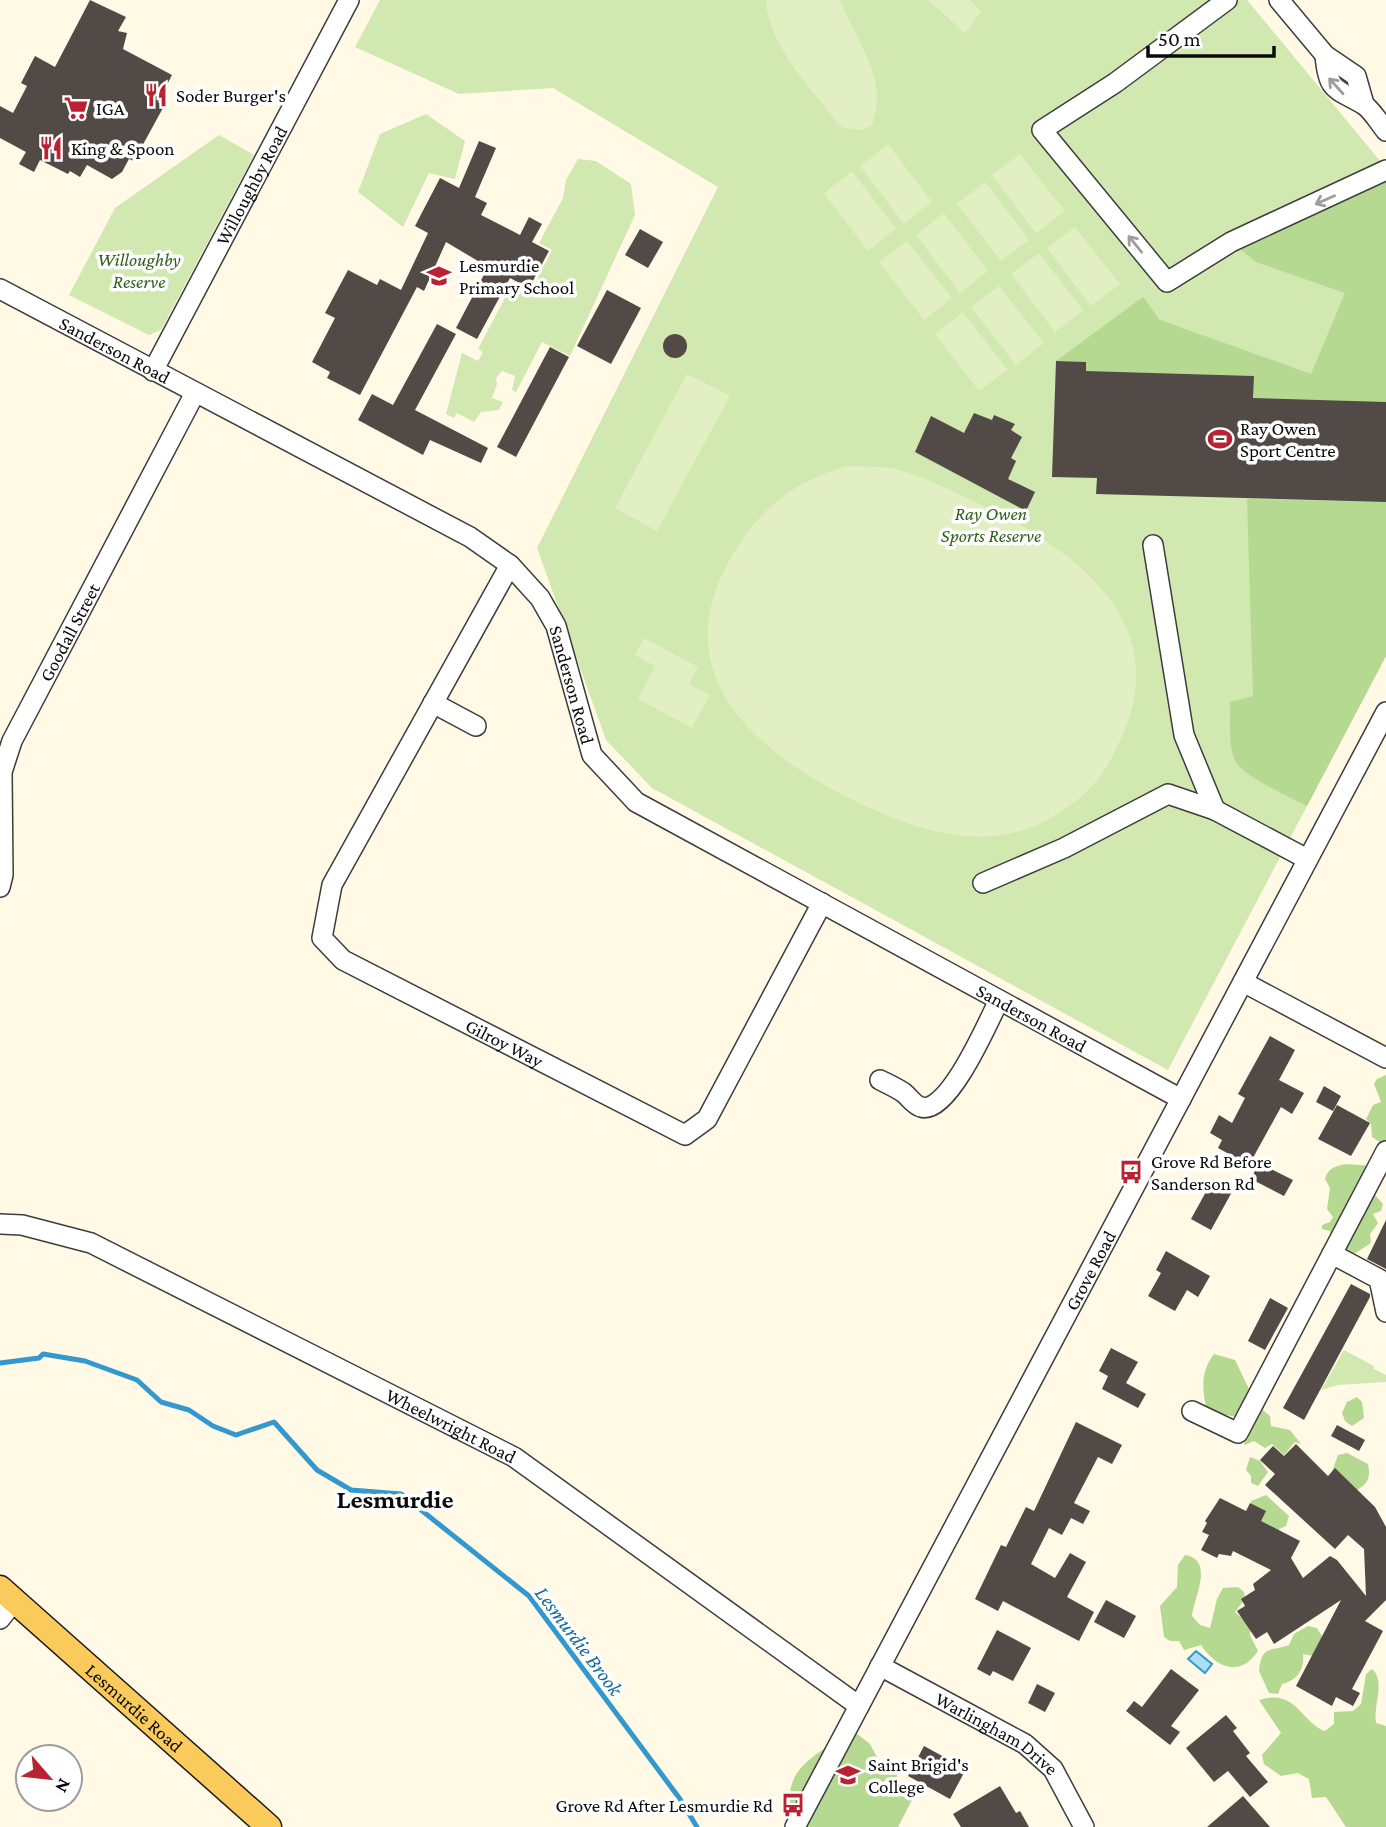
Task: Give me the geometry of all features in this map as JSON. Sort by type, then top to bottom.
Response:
[{"type":"main road","name":"Lesmurdie Road","points":[[5,1602],[269,1827]]},
{"type":"street","name":"Willoughby Road","points":[[153,371],[349,0]]},
{"type":"street","points":[[1227,0],[1115,83],[1042,130],[1167,282],[1231,242],[1386,170]]},
{"type":"street","points":[[1279,0],[1325,55],[1326,71],[1333,86],[1352,101],[1364,104],[1386,131]]},
{"type":"street","name":"Sanderson Road","points":[[0,289],[470,537],[510,565],[540,598],[556,626],[592,755],[636,802],[1181,1099]]},
{"type":"street","name":"Goodall Street","points":[[0,887],[3,875],[2,772],[12,741],[195,393]]},
{"type":"street","points":[[1153,545],[1184,735],[1215,810]]},
{"type":"street","name":"Gilroy Way","points":[[510,565],[332,885],[322,938],[342,960],[685,1135],[708,1119],[822,903]]},
{"type":"street","points":[[433,703],[476,726]]},
{"type":"street","name":"Grove Road","points":[[794,1827],[1386,712]]},
{"type":"street","points":[[983,883],[1064,848],[1168,794],[1215,810],[1307,859]]},
{"type":"street","points":[[1243,982],[1386,1058]]},
{"type":"street","points":[[880,1080],[903,1093],[919,1107],[926,1108],[943,1100],[999,1000]]},
{"type":"street","points":[[1192,1411],[1238,1433],[1386,1151]]},
{"type":"street","name":"Wheelwright Road","points":[[0,1224],[22,1225],[91,1243],[514,1457],[859,1706]]},
{"type":"street","points":[[1332,1254],[1378,1279],[1386,1312]]},
{"type":"street","name":"Warlingham Drive","points":[[880,1666],[1025,1744],[1053,1769],[1084,1827]]},
{"type":"green space","name":"Ray Owen Sports Reserve","points":[[380,0],[1247,0],[1386,168],[1386,656],[1168,1070],[652,788],[606,740],[537,548],[718,187],[553,88],[459,94],[355,47]]},
{"type":"green space","points":[[766,0],[840,0],[874,76],[877,92],[872,125],[862,130],[843,128],[835,120],[782,49],[768,17]]},
{"type":"green space","points":[[928,0],[970,0],[981,12],[965,33]]},
{"type":"green space","points":[[426,114],[465,141],[455,179],[429,173],[403,227],[358,192],[380,134]]},
{"type":"green space","name":"Willoughby Reserve","points":[[219,135],[254,155],[161,330],[149,335],[69,295],[115,208]]},
{"type":"green space","points":[[888,144],[932,202],[904,224],[860,166]]},
{"type":"green space","points":[[1020,154],[1065,211],[1036,233],[992,175]]},
{"type":"green space","points":[[578,159],[596,161],[631,184],[635,215],[570,356],[542,342],[516,392],[512,390],[515,376],[502,371],[496,378],[497,384],[492,398],[503,402],[499,410],[481,412],[474,422],[457,413],[454,418],[446,414],[462,353],[478,361],[483,352],[478,349],[514,281],[532,290],[552,250],[539,243],[563,198],[566,180]]},
{"type":"green space","points":[[852,171],[896,229],[868,251],[824,193]]},
{"type":"green space","points":[[1386,175],[1386,402],[1253,398],[1253,376],[1086,371],[1086,362],[1056,361],[1143,297],[1160,320],[1311,374],[1345,293],[1256,262],[1239,248]]},
{"type":"green space","points":[[985,182],[1029,240],[1001,261],[957,204]]},
{"type":"green space","points":[[944,213],[988,271],[960,293],[916,235]]},
{"type":"green space","points":[[1075,227],[1120,284],[1091,306],[1047,248]]},
{"type":"green space","points":[[907,241],[952,298],[924,320],[879,262]]},
{"type":"green space","points":[[1039,253],[1083,310],[1055,332],[1011,274]]},
{"type":"green space","points":[[999,286],[1044,343],[1016,365],[971,307]]},
{"type":"green space","points":[[963,312],[1008,370],[979,391],[935,334]]},
{"type":"green space","points":[[687,374],[730,396],[657,531],[615,508]]},
{"type":"green space","points":[[847,466],[885,467],[911,473],[1006,517],[1072,560],[1100,587],[1121,617],[1134,650],[1136,688],[1125,729],[1111,759],[1095,783],[1075,802],[1047,820],[1023,830],[975,837],[926,829],[902,821],[857,802],[785,759],[754,734],[730,705],[714,672],[708,636],[714,597],[733,554],[755,523],[781,498],[811,480]]},
{"type":"green space","points":[[1247,499],[1386,502],[1386,656],[1307,806],[1269,787],[1241,768],[1231,749],[1230,702],[1253,696]]},
{"type":"green space","points":[[644,638],[698,667],[689,684],[710,695],[692,728],[638,699],[655,666],[635,655]]},
{"type":"green space","points":[[1386,1075],[1386,1146],[1372,1137],[1371,1124],[1366,1119],[1373,1105],[1381,1102],[1374,1084],[1377,1079]]},
{"type":"green space","points":[[1346,1164],[1373,1166],[1379,1179],[1375,1195],[1383,1204],[1381,1211],[1373,1214],[1378,1223],[1370,1234],[1371,1243],[1351,1256],[1331,1243],[1330,1231],[1322,1229],[1322,1225],[1330,1222],[1333,1217],[1327,1209],[1330,1188],[1325,1179],[1326,1175],[1332,1168]]},
{"type":"green space","points":[[1344,1350],[1386,1375],[1386,1382],[1338,1385],[1321,1390]]},
{"type":"green space","points":[[1214,1354],[1235,1360],[1249,1389],[1268,1395],[1263,1410],[1270,1416],[1271,1426],[1290,1430],[1301,1444],[1295,1442],[1284,1455],[1272,1444],[1265,1448],[1254,1441],[1245,1445],[1241,1434],[1257,1417],[1244,1403],[1242,1413],[1237,1417],[1216,1413],[1206,1407],[1204,1379]]},
{"type":"green space","points":[[1357,1397],[1362,1402],[1364,1418],[1352,1426],[1345,1421],[1342,1413],[1347,1402]]},
{"type":"green space","points":[[1347,1453],[1368,1464],[1367,1481],[1354,1492],[1332,1472],[1338,1455]]},
{"type":"green space","points":[[1250,1457],[1260,1461],[1268,1472],[1258,1486],[1251,1483],[1251,1476],[1246,1470]]},
{"type":"green space","points":[[1266,1495],[1289,1516],[1286,1526],[1279,1529],[1278,1536],[1260,1522],[1252,1507],[1251,1501]]},
{"type":"green space","points":[[1185,1555],[1194,1558],[1201,1572],[1192,1616],[1200,1625],[1210,1628],[1217,1599],[1223,1588],[1238,1587],[1244,1592],[1245,1599],[1235,1612],[1251,1626],[1250,1635],[1258,1651],[1244,1665],[1228,1667],[1214,1659],[1201,1645],[1184,1650],[1179,1641],[1170,1641],[1164,1637],[1160,1606],[1177,1587],[1178,1565]]},
{"type":"green space","points":[[1308,1626],[1317,1628],[1323,1638],[1314,1656],[1303,1654],[1303,1665],[1299,1674],[1282,1684],[1278,1694],[1269,1693],[1259,1671],[1262,1657],[1268,1650],[1289,1645],[1294,1634]]},
{"type":"green space","points":[[1372,1669],[1379,1687],[1376,1723],[1386,1726],[1386,1827],[1346,1827],[1326,1797],[1312,1798],[1309,1779],[1298,1773],[1281,1776],[1264,1764],[1262,1755],[1281,1733],[1259,1700],[1272,1698],[1290,1702],[1309,1721],[1325,1731],[1334,1724],[1334,1712],[1353,1711],[1361,1704],[1366,1674]]},
{"type":"green space","name":"Saint Brigid's College","points":[[844,1732],[856,1733],[870,1744],[880,1763],[896,1774],[912,1800],[898,1827],[791,1827],[790,1793],[797,1772]]},
{"type":"water","points":[[1196,1651],[1212,1664],[1205,1673],[1188,1659]]},
{"type":"building","points":[[90,0],[126,17],[118,31],[127,33],[123,49],[172,75],[158,102],[164,106],[134,161],[129,159],[122,172],[112,179],[87,165],[80,177],[40,160],[34,172],[19,164],[26,152],[0,138],[0,106],[13,113],[27,86],[21,83],[35,56],[55,67]]},
{"type":"building","points":[[479,141],[496,148],[475,197],[487,203],[481,215],[520,235],[529,217],[542,224],[532,242],[549,251],[529,288],[510,278],[477,339],[456,328],[488,267],[446,242],[424,291],[417,287],[360,395],[327,378],[330,372],[312,362],[335,318],[325,313],[348,270],[377,285],[380,279],[401,290],[428,233],[415,226],[440,178],[459,188]]},
{"type":"building","points":[[640,229],[663,242],[648,268],[625,255]]},
{"type":"building","points":[[607,290],[641,308],[611,364],[577,346]]},
{"type":"building","points":[[437,324],[456,334],[415,410],[488,448],[481,463],[430,440],[423,455],[358,420],[372,394],[393,405]]},
{"type":"building","points":[[675,334],[686,341],[687,346],[680,357],[675,358],[664,351],[663,346],[670,335]]},
{"type":"building","points":[[550,347],[569,357],[516,457],[497,447]]},
{"type":"building","name":"Ray Owen Sport Centre","points":[[1056,361],[1086,362],[1086,371],[1254,376],[1253,398],[1386,402],[1386,502],[1096,494],[1097,478],[1052,477]]},
{"type":"building","points":[[974,413],[992,420],[994,415],[1015,424],[1011,430],[1022,437],[1011,458],[1016,461],[1008,479],[1035,492],[1026,511],[915,452],[931,416],[964,433]]},
{"type":"building","points":[[1270,1036],[1295,1050],[1279,1080],[1304,1093],[1292,1114],[1281,1107],[1249,1165],[1218,1148],[1222,1140],[1210,1133],[1219,1115],[1232,1123],[1245,1098],[1238,1094]]},
{"type":"building","points":[[1324,1086],[1341,1096],[1333,1111],[1316,1102]]},
{"type":"building","points":[[1337,1105],[1370,1123],[1351,1156],[1318,1139]]},
{"type":"building","points":[[1259,1163],[1293,1180],[1284,1196],[1251,1179]]},
{"type":"building","points":[[1213,1179],[1233,1190],[1211,1230],[1191,1219]]},
{"type":"building","points":[[1386,1220],[1386,1269],[1367,1259]]},
{"type":"building","points":[[1166,1251],[1210,1276],[1198,1297],[1187,1290],[1175,1311],[1148,1296],[1161,1273],[1156,1270]]},
{"type":"building","points":[[1351,1284],[1370,1294],[1370,1297],[1304,1420],[1283,1408]]},
{"type":"building","points":[[1270,1298],[1288,1308],[1265,1350],[1248,1341]]},
{"type":"building","points":[[1111,1348],[1138,1362],[1126,1383],[1146,1394],[1138,1408],[1102,1389],[1108,1376],[1099,1371]]},
{"type":"building","points":[[1076,1422],[1122,1445],[1112,1464],[1098,1457],[1074,1503],[1090,1511],[1083,1524],[1071,1518],[1062,1535],[1049,1528],[1031,1564],[1055,1578],[1070,1553],[1086,1562],[1067,1597],[1094,1612],[1079,1641],[1003,1601],[998,1611],[975,1599],[1001,1545],[1006,1547],[1026,1507],[1034,1511]]},
{"type":"building","points":[[1337,1425],[1365,1440],[1359,1451],[1331,1436]]},
{"type":"building","points":[[1296,1444],[1328,1476],[1335,1468],[1375,1507],[1386,1527],[1386,1600],[1365,1621],[1383,1631],[1352,1689],[1360,1693],[1353,1706],[1336,1697],[1332,1706],[1296,1686],[1341,1600],[1274,1644],[1267,1632],[1256,1639],[1237,1611],[1245,1606],[1241,1599],[1255,1590],[1253,1584],[1271,1570],[1233,1551],[1231,1556],[1219,1554],[1217,1558],[1201,1550],[1209,1535],[1202,1532],[1207,1523],[1205,1521],[1220,1498],[1246,1511],[1250,1503],[1266,1511],[1261,1521],[1300,1541],[1291,1558],[1303,1578],[1330,1556],[1337,1560],[1366,1596],[1364,1549],[1348,1535],[1335,1549],[1265,1485],[1275,1474],[1260,1460],[1273,1446],[1284,1456]]},
{"type":"building","points":[[1106,1600],[1136,1616],[1124,1638],[1094,1622]]},
{"type":"building","points":[[997,1630],[1031,1648],[1013,1681],[993,1671],[990,1676],[977,1669]]},
{"type":"building","points":[[1171,1669],[1199,1690],[1171,1726],[1180,1732],[1170,1745],[1126,1711],[1134,1701],[1142,1707]]},
{"type":"building","points":[[1037,1684],[1055,1693],[1045,1712],[1028,1703]]},
{"type":"building","points":[[1226,1715],[1237,1728],[1233,1731],[1250,1753],[1246,1756],[1268,1782],[1250,1797],[1228,1771],[1214,1782],[1186,1748]]},
{"type":"building","points":[[924,1746],[966,1769],[950,1799],[908,1776]]},
{"type":"building","points":[[1000,1786],[1016,1813],[1020,1811],[1029,1827],[961,1827],[953,1814]]},
{"type":"building","points":[[1243,1796],[1270,1827],[1207,1827]]},
{"type":"waterway","name":"Lesmurdie Brook","points":[[0,1363],[39,1358],[43,1354],[85,1361],[137,1380],[161,1402],[189,1410],[213,1426],[236,1435],[274,1422],[317,1470],[351,1490],[401,1494],[529,1596],[680,1799],[697,1827]]},
{"type":"place","name":"Soder Burger's","points":[[156,95]]},
{"type":"place","name":"IGA","points":[[76,108]]},
{"type":"place","name":"King & Spoon","points":[[51,148]]},
{"type":"place","name":"Lesmurdie Primary School","points":[[439,276]]},
{"type":"place","name":"Ray Owen Sport Centre","points":[[1220,439]]},
{"type":"place","name":"Grove Rd Before Sanderson Rd","points":[[1131,1172]]},
{"type":"place","name":"Saint Brigid's College","points":[[848,1775]]},
{"type":"place","name":"Grove Rd After Lesmurdie Rd","points":[[793,1805]]},
{"type":"district","name":"Lesmurdie","points":[[395,1499]]}]
